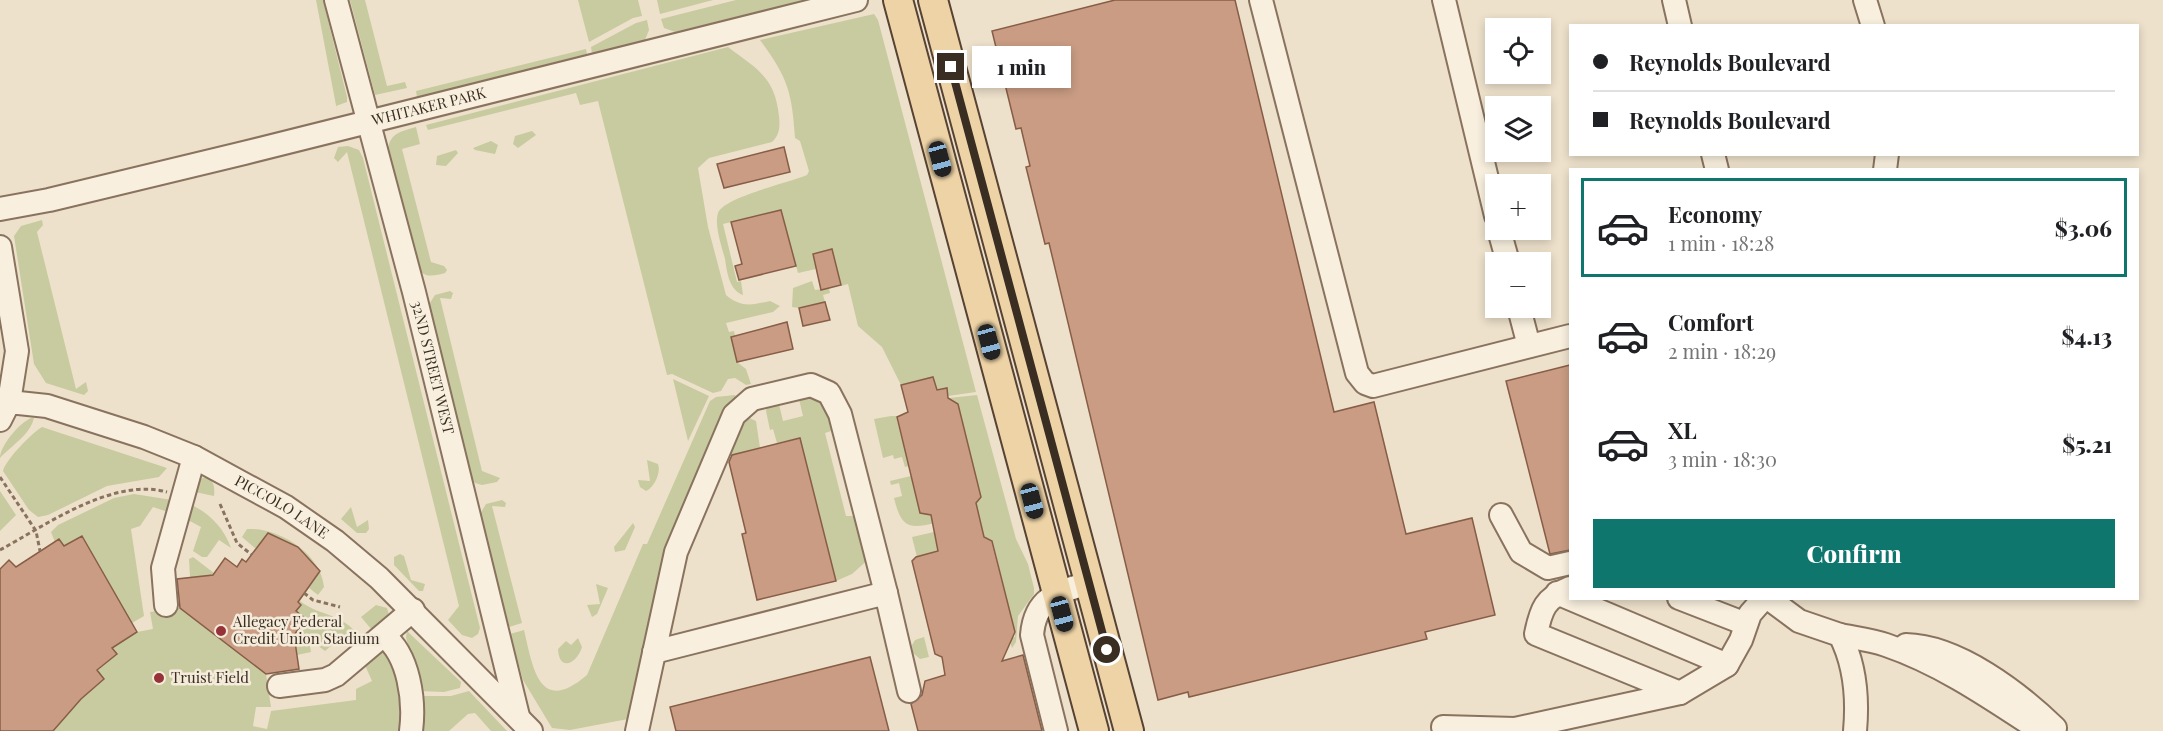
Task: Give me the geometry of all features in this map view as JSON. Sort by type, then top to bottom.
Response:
[{"type":"main road","points":[[898,0],[1094,731]]},
{"type":"main road","points":[[933,0],[1129,731]]},
{"type":"street","name":"32ND STREET WEST","points":[[336,0],[414,292],[524,723]]},
{"type":"street","name":"WHITAKER PARK","points":[[0,209],[87,191],[856,0]]},
{"type":"street","points":[[1260,0],[1357,373],[1365,383],[1373,386],[1569,336]]},
{"type":"street","points":[[1444,0],[1486,174]]},
{"type":"street","points":[[1674,0],[1680,24]]},
{"type":"street","points":[[1865,0],[1871,24]]},
{"type":"street","points":[[0,247],[17,351],[4,411]]},
{"type":"street","points":[[1522,318],[1529,346]]},
{"type":"street","points":[[632,730],[654,652],[676,552],[734,415],[753,399],[811,385],[829,393],[840,414],[909,692]]},
{"type":"street","name":"PICCOLO LANE","points":[[4,411],[47,406],[144,437],[194,457],[308,521],[379,578],[524,723]]},
{"type":"street","points":[[166,605],[163,568],[194,457]]},
{"type":"street","points":[[1501,515],[1521,552],[1548,568],[1569,563]]},
{"type":"street","points":[[1056,731],[1032,635],[1036,613],[1057,592],[1089,583]]},
{"type":"street","points":[[1564,591],[1541,610],[1536,634],[1680,693]]},
{"type":"street","points":[[654,652],[886,593]]},
{"type":"street","points":[[1584,600],[1727,665]]},
{"type":"street","points":[[1684,600],[1746,624]]},
{"type":"street","points":[[1443,727],[1515,729],[1680,693],[1727,665],[1750,614],[1764,600]]},
{"type":"street","points":[[1769,600],[1799,621],[1840,635],[1884,644],[1928,647],[1959,658],[2031,705],[2057,731]]},
{"type":"street","points":[[279,686],[326,680],[336,675],[413,610]]},
{"type":"street","points":[[1840,635],[1851,656],[1857,710],[1855,731]]},
{"type":"street","points":[[384,636],[399,652],[404,667],[409,686],[411,731]]},
{"type":"street","points":[[1884,644],[1912,655],[1983,693],[2041,731]]},
{"type":"path","points":[[0,477],[36,531],[40,551]]},
{"type":"path","points":[[0,550],[90,503],[118,492],[144,488],[170,493]]},
{"type":"path","points":[[220,504],[237,543],[252,555]]},
{"type":"path","points":[[304,593],[313,600],[340,607]]},
{"type":"green space","points":[[316,0],[323,0],[347,97],[347,102],[336,106]]},
{"type":"green space","points":[[350,0],[365,0],[387,86],[405,82],[407,88],[375,95]]},
{"type":"green space","points":[[578,0],[638,0],[642,16],[633,18],[589,42]]},
{"type":"green space","points":[[657,0],[713,0],[660,14]]},
{"type":"green space","points":[[736,0],[805,0],[675,32],[664,28],[661,19]]},
{"type":"green space","points":[[874,14],[878,20],[976,392],[948,396],[946,388],[937,390],[933,377],[901,385],[882,347],[858,326],[848,284],[841,286],[832,250],[813,254],[816,269],[798,273],[781,210],[723,224],[737,282],[741,281],[743,295],[738,293],[732,285],[728,275],[718,230],[718,213],[732,201],[807,175],[809,171],[800,141],[795,138],[787,86],[777,65],[760,40]]},
{"type":"green space","points":[[647,20],[649,30],[645,40],[592,54],[591,47],[636,23]]},
{"type":"green space","points":[[728,47],[756,68],[769,83],[777,103],[779,127],[777,136],[772,142],[709,158],[698,168],[708,227],[726,295],[742,304],[770,301],[780,306],[773,312],[726,323],[729,332],[734,331],[736,340],[732,342],[737,362],[746,369],[751,384],[746,385],[735,378],[728,379],[721,391],[713,393],[672,374],[667,375],[598,101],[580,105],[576,93],[428,130],[426,125]]},
{"type":"green space","points":[[586,49],[587,54],[417,97],[416,91]]},
{"type":"green space","points":[[416,127],[420,144],[402,149],[431,262],[444,266],[447,270],[445,273],[433,276],[422,273],[417,266],[388,149],[394,136]]},
{"type":"green space","points":[[532,131],[536,135],[518,148],[513,144],[515,136]]},
{"type":"green space","points":[[491,141],[498,145],[495,154],[473,148]]},
{"type":"green space","points":[[348,146],[359,150],[363,158],[480,628],[478,634],[472,638],[462,635],[448,620],[459,606],[347,152],[338,162],[334,158],[338,147]]},
{"type":"green space","points":[[456,150],[458,153],[446,166],[436,165],[437,156]]},
{"type":"green space","points":[[42,220],[43,225],[37,232],[76,389],[86,382],[88,391],[84,395],[46,383],[34,364],[14,236],[21,226]]},
{"type":"green space","points":[[812,281],[815,290],[829,288],[830,293],[823,295],[825,302],[799,308],[792,307],[793,288]]},
{"type":"green space","points":[[450,291],[453,293],[451,299],[440,298],[482,471],[500,478],[497,482],[482,485],[475,483],[469,476],[428,306],[435,295]]},
{"type":"green space","points":[[673,379],[709,396],[688,441]]},
{"type":"green space","points":[[735,395],[736,397],[726,409],[668,547],[628,719],[570,730],[552,728],[523,680],[510,634],[524,630],[535,672],[548,689],[558,691],[571,686],[587,675],[643,544],[647,544],[710,401],[716,397]]},
{"type":"green space","points":[[798,395],[816,397],[826,403],[834,430],[825,433],[846,516],[857,516],[871,557],[852,574],[836,581],[800,438],[777,443],[773,429],[770,430],[766,411],[767,405],[778,400],[783,421],[803,416]]},
{"type":"green space","points":[[977,395],[1016,539],[1028,564],[1034,588],[1034,594],[1018,616],[1016,642],[1012,648],[1009,638],[1015,637],[1015,632],[993,542],[984,538],[976,503],[981,496],[958,405],[950,402],[949,398]]},
{"type":"green space","points":[[900,416],[897,420],[909,466],[905,467],[902,457],[894,459],[893,455],[883,458],[874,419]]},
{"type":"green space","points":[[747,417],[756,421],[760,448],[727,456],[738,424]]},
{"type":"green space","points":[[34,418],[29,430],[0,458],[3,447],[11,435]]},
{"type":"green space","points":[[42,427],[167,468],[159,477],[107,486],[48,515],[38,517],[29,510],[3,471],[20,446]]},
{"type":"green space","points":[[647,460],[658,464],[659,471],[655,483],[646,491],[640,487],[638,480],[650,481]]},
{"type":"green space","points":[[911,476],[932,512],[935,523],[912,526],[899,515],[894,498],[902,496],[899,483],[891,485],[890,481]]},
{"type":"green space","points":[[206,477],[212,482],[214,496],[195,492],[200,479]]},
{"type":"green space","points":[[0,491],[16,515],[0,531]]},
{"type":"green space","name":"Allegacy Federal Credit Union Stadium","points":[[134,494],[172,500],[168,512],[153,507],[140,526],[131,529],[144,616],[132,623],[137,632],[153,629],[150,612],[180,608],[177,579],[190,577],[189,559],[193,557],[214,573],[225,558],[237,567],[242,559],[247,562],[256,549],[242,537],[247,529],[272,532],[306,553],[315,563],[321,575],[324,587],[318,595],[309,588],[300,601],[339,619],[354,630],[361,639],[353,644],[344,635],[325,651],[301,633],[310,622],[306,619],[295,634],[310,646],[311,652],[297,655],[299,669],[266,674],[271,707],[256,707],[253,726],[267,729],[271,711],[356,700],[356,689],[372,681],[364,663],[387,646],[392,650],[402,711],[401,731],[0,731],[16,567],[55,542],[51,532],[58,525],[114,498]]},
{"type":"green space","points":[[502,500],[506,503],[505,507],[492,506],[522,623],[509,627],[480,514],[486,504]]},
{"type":"green space","points":[[192,505],[216,522],[231,548],[219,540],[207,557],[202,557],[193,551],[201,527],[188,520]]},
{"type":"green space","points":[[351,507],[357,527],[368,520],[369,529],[366,533],[357,533],[341,519]]},
{"type":"green space","points":[[633,523],[635,527],[625,550],[615,552],[614,547]]},
{"type":"green space","points":[[934,532],[938,551],[917,557],[912,537]]},
{"type":"green space","points":[[400,554],[404,556],[411,580],[425,584],[423,591],[419,591],[394,565],[394,557]]},
{"type":"green space","points":[[596,584],[608,588],[597,614],[592,617],[587,605],[600,604]]},
{"type":"green space","points":[[376,605],[387,608],[389,615],[372,630],[361,617]]},
{"type":"green space","points":[[407,631],[461,682],[460,688],[444,692],[419,691],[406,637]]},
{"type":"green space","points":[[924,637],[929,657],[920,659],[913,653],[912,645],[915,640]]},
{"type":"green space","points":[[578,638],[582,647],[580,653],[568,663],[561,661],[558,649],[566,641],[571,645]]},
{"type":"green space","points":[[469,691],[507,731],[491,731],[475,713],[468,714],[449,731],[417,731],[419,696],[451,696]]},
{"type":"building","points":[[1115,0],[1235,0],[1334,412],[1374,402],[1406,534],[1472,518],[1495,615],[1425,632],[1427,639],[1189,697],[1188,692],[1158,700],[1049,243],[1045,244],[1026,167],[1030,166],[1021,128],[1016,129],[992,31]]},
{"type":"building","points":[[784,147],[790,172],[724,188],[717,164]]},
{"type":"building","points":[[781,210],[796,266],[739,280],[735,266],[742,264],[731,222]]},
{"type":"building","points":[[832,249],[841,285],[821,290],[813,254]]},
{"type":"building","points":[[825,302],[830,320],[803,326],[799,308]]},
{"type":"building","points":[[787,322],[793,349],[737,362],[731,337]]},
{"type":"building","points":[[1569,365],[1569,550],[1550,554],[1506,381]]},
{"type":"building","points":[[933,377],[937,390],[947,388],[948,398],[958,404],[981,497],[976,503],[984,537],[992,541],[1015,632],[1002,661],[1023,655],[1042,731],[918,731],[911,704],[922,695],[925,681],[945,675],[942,657],[935,654],[912,561],[916,557],[938,551],[931,515],[920,513],[897,417],[908,412],[901,385]]},
{"type":"building","points":[[800,438],[836,581],[757,600],[742,534],[746,533],[729,462],[732,455]]},
{"type":"building","points":[[268,533],[298,547],[320,571],[298,602],[301,605],[296,611],[306,619],[294,635],[299,669],[266,674],[180,608],[177,579],[213,575],[225,558],[237,567],[242,559],[246,562]]},
{"type":"building","points":[[82,536],[137,632],[112,648],[117,654],[97,670],[104,679],[81,699],[53,731],[0,731],[0,569],[9,560],[16,567],[59,539],[64,546]]},
{"type":"building","points":[[870,657],[889,731],[676,731],[670,707]]},
{"type":"place","name":"Allegacy Federal Credit Union Stadium","points":[[221,631]]},
{"type":"place","name":"Truist Field","points":[[159,678]]},
{"type":"route","points":[[951,67],[1107,650]]}]
